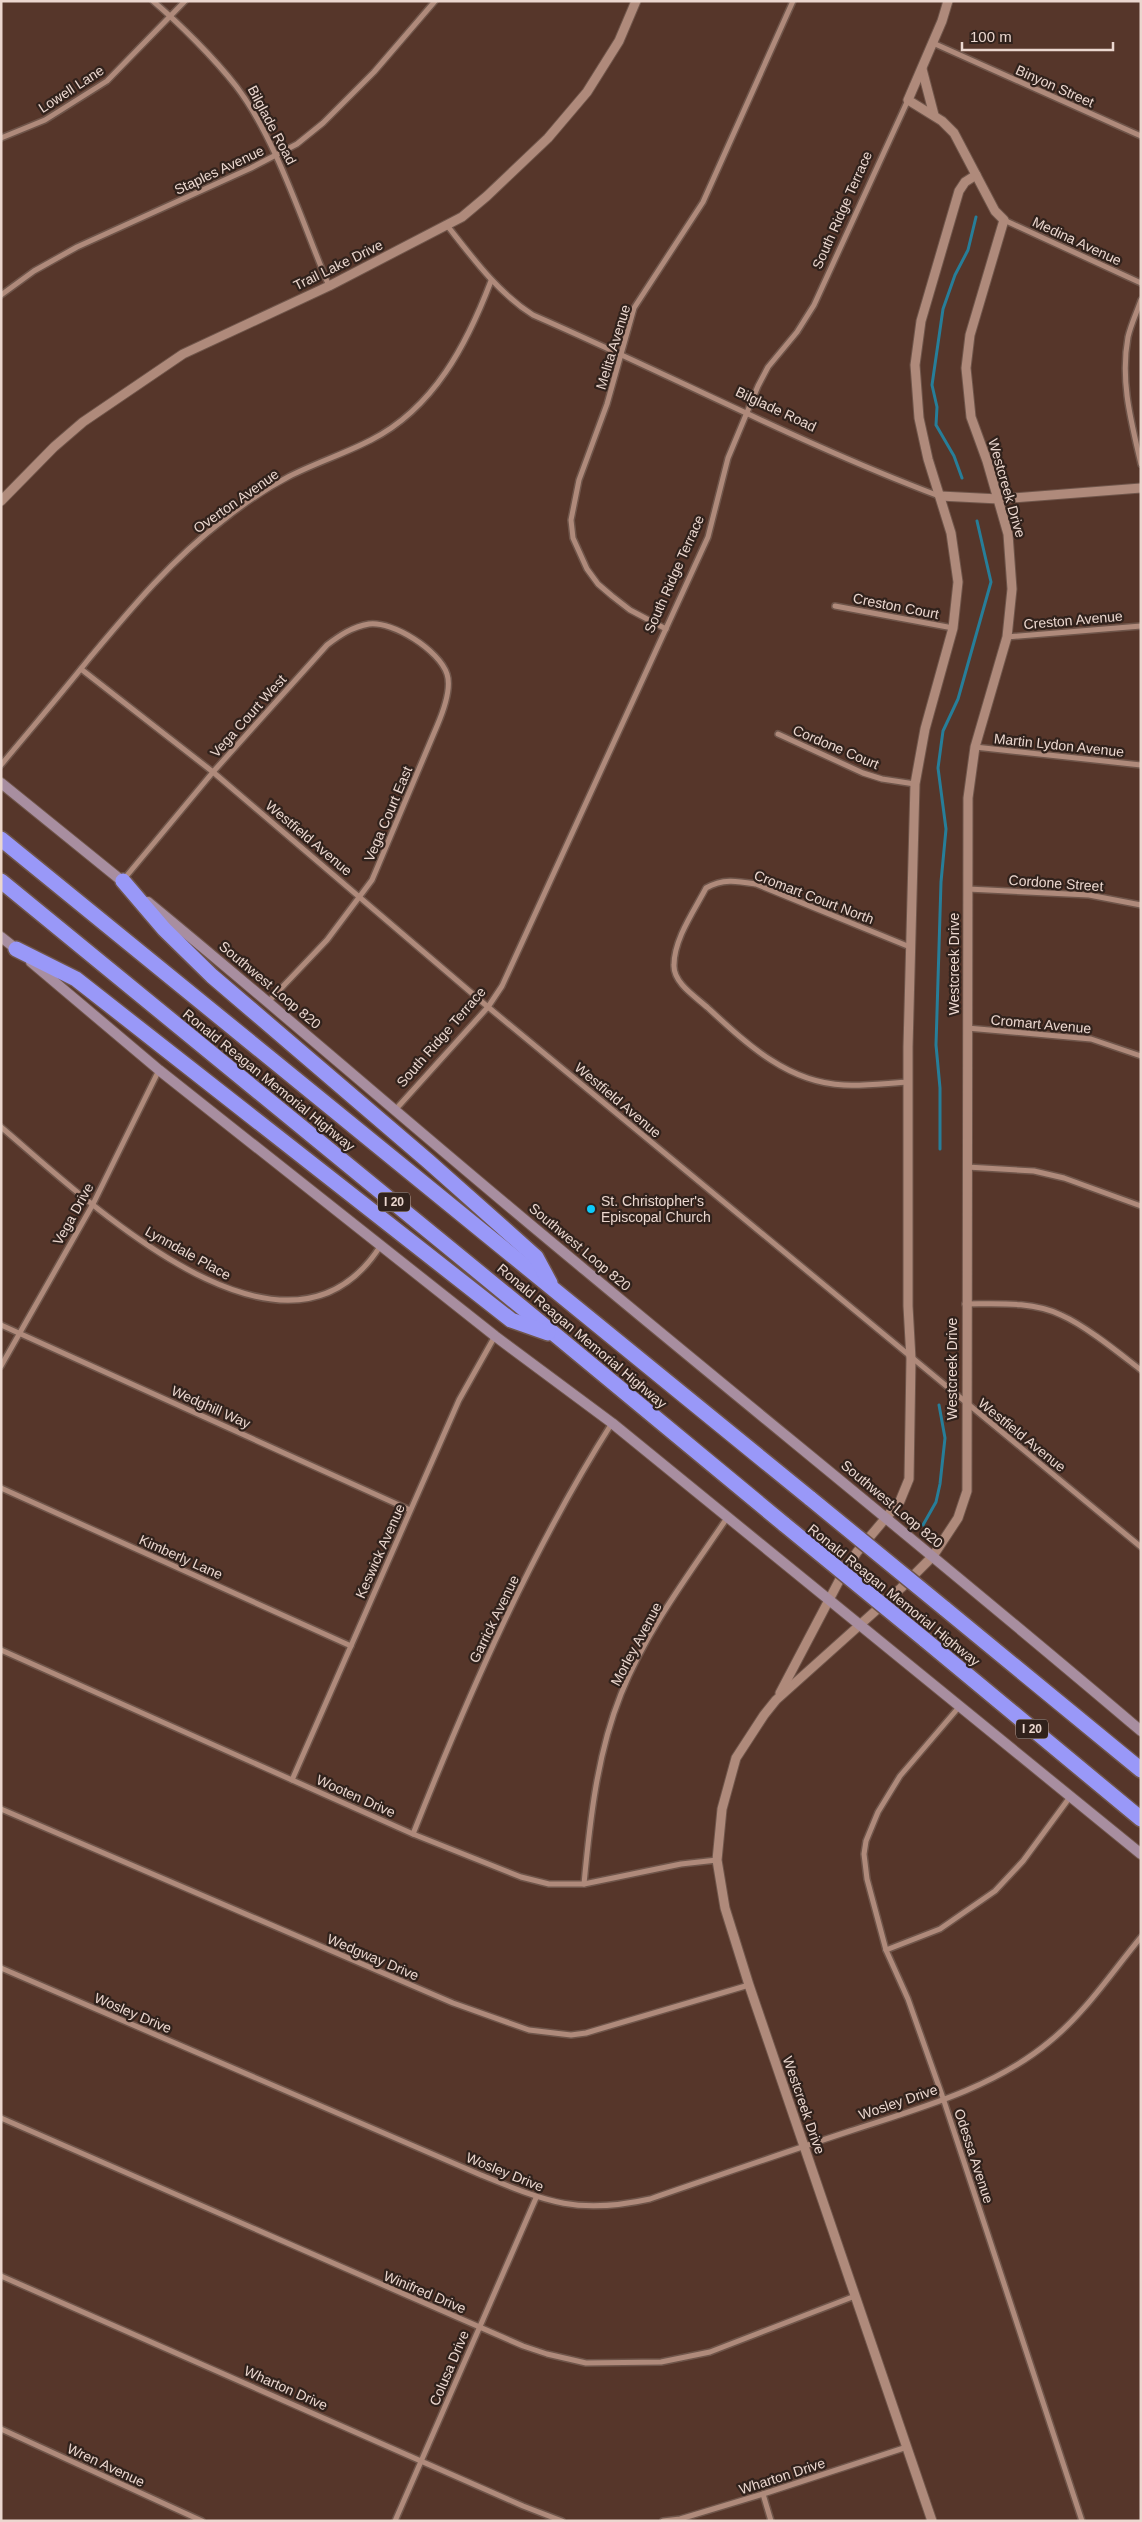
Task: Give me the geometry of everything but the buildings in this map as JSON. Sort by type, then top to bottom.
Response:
[{"type":"highway","name":"Ronald Reagan Memorial Highway","points":[[1,839],[1141,1770]]},
{"type":"highway","name":"Ronald Reagan Memorial Highway","points":[[1,881],[558,1336],[1141,1819]]},
{"type":"highway","points":[[123,881],[164,929],[212,976],[428,1161],[536,1257],[553,1289]]},
{"type":"highway","points":[[16,949],[83,985],[511,1320],[558,1336]]},
{"type":"main road","name":"Southwest Loop 820","points":[[1,783],[269,1002],[584,1270],[933,1556],[1141,1731]]},
{"type":"main road","points":[[1,937],[159,1070],[495,1336],[612,1423],[1141,1854]]},
{"type":"street","name":"Bilglade Road","points":[[153,1],[171,17],[235,86],[252,112],[275,156],[329,286]]},
{"type":"street","name":"Lowell Lane","points":[[1,138],[45,120],[108,81],[185,1]]},
{"type":"street","name":"Staples Avenue","points":[[1,295],[34,271],[77,247],[275,156],[297,144],[323,123],[374,72],[435,1]]},
{"type":"street","name":"Trail Lake Drive","points":[[1,500],[54,447],[84,422],[183,354],[329,286],[445,224],[462,217],[548,138],[587,92],[618,41],[636,1]]},
{"type":"street","name":"Melita Avenue","points":[[666,629],[630,610],[598,584],[587,569],[573,538],[571,520],[579,480],[623,354],[634,308],[703,202],[793,1]]},
{"type":"street","name":"South Ridge Terrace","points":[[396,1109],[488,1007],[502,986],[708,537],[728,458],[746,411],[768,367],[797,332],[814,305],[922,69],[948,1]]},
{"type":"street","name":"Binyon Street","points":[[933,43],[1141,136]]},
{"type":"street","points":[[922,69],[934,115]]},
{"type":"street","points":[[908,100],[934,115],[954,133],[997,215],[1004,220]]},
{"type":"street","name":"Westcreek Drive","points":[[776,1700],[828,1600],[857,1552],[900,1502],[909,1479],[912,1359],[908,1306],[910,947],[915,784],[924,729],[953,628],[958,595],[958,568],[952,533],[919,418],[916,384],[916,349],[926,300],[958,191],[964,182],[976,175]]},
{"type":"street","name":"Westcreek Drive","points":[[932,2521],[749,1985],[725,1908],[717,1860],[722,1809],[736,1758],[764,1715],[776,1700],[860,1626],[933,1556],[958,1518],[967,1491],[965,1304],[968,798],[975,747],[1007,637],[1012,570],[1008,534],[999,499],[971,417],[966,368],[970,335],[1004,220]]},
{"type":"street","name":"Medina Avenue","points":[[1004,220],[1141,283]]},
{"type":"street","name":"Bilglade Road","points":[[445,224],[491,281],[519,306],[533,315],[623,354],[892,479],[940,496],[999,499],[1141,488]]},
{"type":"street","name":"Overton Avenue","points":[[1,765],[149,590],[186,552],[222,521],[288,477],[372,439],[399,422],[426,399],[456,358],[491,281]]},
{"type":"street","points":[[1141,300],[1129,335],[1124,373],[1127,406],[1141,464]]},
{"type":"street","name":"Creston Court","points":[[835,606],[953,628]]},
{"type":"street","name":"Vega Court West","points":[[123,881],[213,772],[327,645],[342,634],[370,624],[384,625],[399,631],[419,643]]},
{"type":"street","name":"Creston Avenue","points":[[1007,637],[1141,626]]},
{"type":"street","name":"Vega Court East","points":[[269,1002],[327,940],[372,880],[445,705],[447,674],[435,656],[419,643]]},
{"type":"street","name":"Westfield Avenue","points":[[81,669],[213,772],[488,1007],[1141,1547]]},
{"type":"street","name":"Cordone Court","points":[[778,734],[863,773],[882,779],[915,784]]},
{"type":"street","name":"Martin Lydon Avenue","points":[[975,747],[1141,765]]},
{"type":"street","name":"Cromart Court North","points":[[909,1082],[844,1085],[816,1081],[782,1068],[738,1035],[680,983],[673,967],[676,949],[706,888],[715,882],[733,880],[756,884],[910,947]]},
{"type":"street","name":"Cordone Street","points":[[968,889],[1090,895],[1141,905]]},
{"type":"street","name":"Cromart Avenue","points":[[967,1028],[1091,1039],[1141,1056]]},
{"type":"street","name":"Vega Drive","points":[[1,1366],[92,1204],[159,1070]]},
{"type":"street","name":"Lynndale Place","points":[[1,1127],[92,1204],[138,1239],[168,1258],[220,1286],[262,1299],[290,1301],[322,1295],[340,1287],[371,1261],[381,1245]]},
{"type":"street","points":[[966,1167],[1034,1171],[1064,1178],[1141,1206]]},
{"type":"street","points":[[965,1304],[1010,1304],[1044,1309],[1062,1315],[1141,1370]]},
{"type":"street","name":"Wedghill Way","points":[[1,1325],[410,1510]]},
{"type":"street","name":"Keswick Avenue","points":[[292,1780],[459,1400],[481,1357],[495,1336]]},
{"type":"street","name":"Garrick Avenue","points":[[413,1834],[484,1665],[585,1465],[612,1423]]},
{"type":"street","name":"Kimberly Lane","points":[[1,1488],[351,1646]]},
{"type":"street","name":"Morley Avenue","points":[[584,1884],[591,1817],[610,1727],[621,1693],[642,1651],[677,1592],[728,1518]]},
{"type":"street","name":"Wooten Drive","points":[[1,1650],[413,1834],[521,1877],[549,1884],[584,1884],[680,1864],[717,1860]]},
{"type":"street","name":"Odessa Avenue","points":[[959,1707],[900,1776],[878,1812],[866,1841],[864,1854],[866,1879],[886,1950],[908,1999],[943,2098],[1082,2521]]},
{"type":"street","points":[[886,1950],[940,1929],[995,1890],[1023,1860],[1070,1797]]},
{"type":"street","name":"Wedgway Drive","points":[[1,1809],[444,1999],[529,2030],[554,2034],[586,2033],[749,1985]]},
{"type":"street","name":"Wosley Drive","points":[[1,1968],[536,2198],[582,2207],[623,2205],[650,2199],[943,2098],[992,2078],[1035,2054],[1051,2041],[1084,2007],[1141,1936]]},
{"type":"street","name":"Winifred Drive","points":[[1,2118],[479,2327],[547,2354],[586,2363],[661,2362],[710,2352],[856,2296]]},
{"type":"street","name":"Colusa Drive","points":[[395,2521],[536,2198]]},
{"type":"street","name":"Wharton Drive","points":[[1,2276],[562,2521]]},
{"type":"street","name":"Wren Avenue","points":[[1,2429],[202,2521]]},
{"type":"street","name":"Wharton Drive","points":[[663,2521],[680,2519],[763,2494],[907,2447]]},
{"type":"street","points":[[763,2494],[770,2521]]},
{"type":"waterway","points":[[962,478],[954,456],[936,425],[937,407],[932,385],[943,309],[955,275],[968,250],[976,217]]},
{"type":"waterway","points":[[940,1149],[940,1088],[936,1045],[941,882],[946,829],[938,768],[943,731],[958,699],[991,582],[977,521]]},
{"type":"waterway","points":[[923,1525],[936,1502],[940,1484],[945,1438],[939,1405]]},
{"type":"place","name":"St. Christopher's Episcopal Church","points":[[591,1209]]}]
